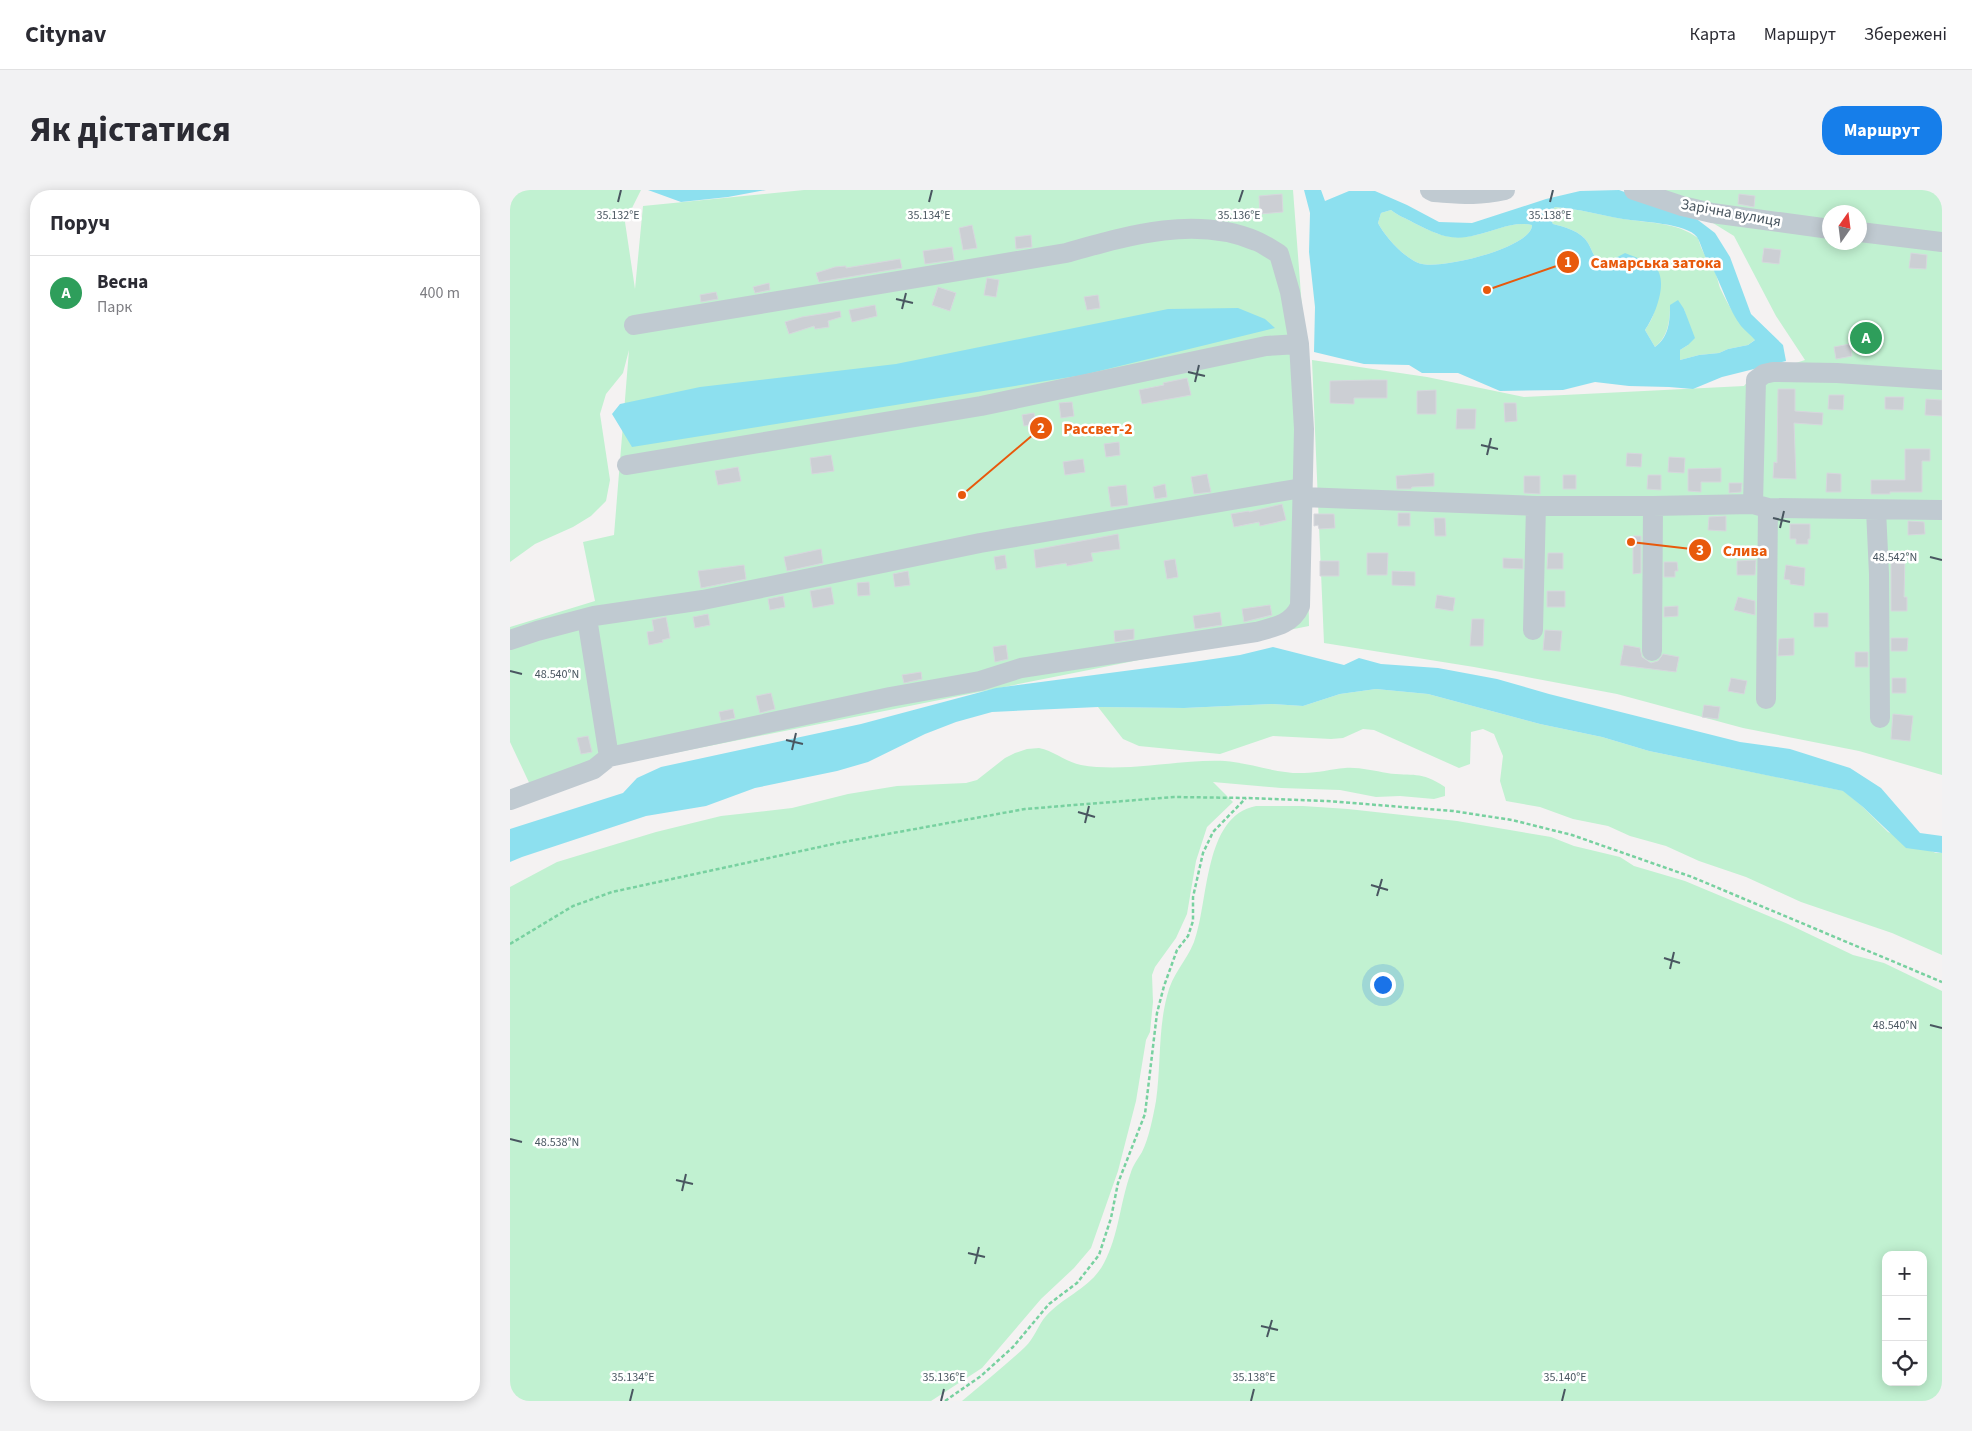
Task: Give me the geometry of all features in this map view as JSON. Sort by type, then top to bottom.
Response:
[{"type":"lane","points":[[1430,190],[1459,196],[1482,195],[1505,190]]},
{"type":"lane","name":"Зарічна вулиця","points":[[1634,190],[1682,206],[1712,213],[1822,228]]},
{"type":"lane","points":[[510,800],[594,770],[609,757],[980,681],[1021,668],[1256,632],[1283,625],[1296,616],[1300,606],[1304,429],[1299,344],[1290,292],[1279,254],[1256,241],[1231,233],[1202,228],[1173,229],[1066,253],[634,325]]},
{"type":"lane","points":[[1867,233],[1942,242]]},
{"type":"lane","points":[[627,465],[981,406],[1266,346],[1299,344]]},
{"type":"lane","points":[[1766,699],[1756,380],[1764,374],[1773,372],[1836,373],[1942,380]]},
{"type":"lane","points":[[510,640],[537,630],[587,618],[704,600],[980,543],[1302,492],[1536,506],[1760,506],[1942,510]]},
{"type":"lane","points":[[1533,630],[1536,506]]},
{"type":"lane","points":[[1652,651],[1654,506]]},
{"type":"lane","points":[[1876,510],[1879,574],[1880,718]]},
{"type":"lane","points":[[587,618],[609,757]]},
{"type":"path","points":[[510,944],[573,906],[612,892],[838,843],[1024,809],[1174,797],[1246,798],[1327,801],[1453,811],[1512,820],[1572,835],[1692,877],[1942,982]]},
{"type":"path","points":[[945,1401],[981,1376],[1013,1347],[1049,1304],[1077,1283],[1099,1255],[1111,1218],[1118,1182],[1145,1114],[1158,1013],[1164,986],[1177,950],[1188,936],[1193,921],[1194,897],[1203,852],[1213,832],[1246,798]]},
{"type":"green space","points":[[510,190],[641,190],[625,222],[635,289],[643,206],[804,190],[1293,190],[1304,334],[1309,626],[594,769],[533,791],[510,742],[510,627],[595,601],[583,542],[614,535],[629,350],[623,373],[606,394],[600,414],[610,480],[606,501],[591,516],[573,527],[535,544],[510,562]]},
{"type":"green space","points":[[1643,190],[1942,190],[1942,775],[1859,751],[1743,728],[1617,694],[1474,667],[1324,643],[1312,360],[1427,377],[1524,397],[1744,386],[1752,377],[1805,360],[1776,316],[1734,236],[1674,199]]},
{"type":"green space","points":[[1555,207],[1672,226],[1698,238],[1702,250],[1716,273],[1720,288],[1731,309],[1744,328],[1756,339],[1748,345],[1719,353],[1699,355],[1680,360],[1680,350],[1688,345],[1687,319],[1684,309],[1670,305],[1665,334],[1655,347],[1645,330],[1654,312],[1655,296],[1644,261],[1632,259],[1598,261],[1581,235],[1553,224],[1548,215]]},
{"type":"green space","points":[[1391,210],[1430,230],[1451,237],[1467,237],[1517,224],[1532,225],[1528,233],[1518,241],[1502,249],[1466,260],[1432,265],[1422,264],[1416,262],[1397,248],[1378,223],[1381,213]]},
{"type":"green space","points":[[1376,689],[1428,694],[1540,724],[1602,737],[1649,751],[1844,791],[1888,832],[1936,853],[1942,853],[1942,955],[1892,933],[1801,902],[1746,877],[1699,861],[1666,846],[1630,836],[1608,826],[1573,819],[1540,807],[1506,801],[1500,781],[1503,756],[1494,734],[1483,729],[1471,732],[1470,764],[1459,768],[1374,730],[1363,729],[1343,738],[1331,739],[1273,736],[1220,754],[1139,746],[1123,739],[1098,707],[1184,708],[1272,704],[1303,706],[1340,694]]},
{"type":"green space","points":[[1039,748],[1076,764],[1098,767],[1134,767],[1225,761],[1294,773],[1350,768],[1416,775],[1429,778],[1445,787],[1445,796],[1434,799],[1400,796],[1376,797],[1340,790],[1281,788],[1213,782],[1233,802],[1207,827],[1196,861],[1187,914],[1176,938],[1155,967],[1152,975],[1153,1002],[1150,1032],[1146,1040],[1136,1101],[1118,1171],[1091,1248],[1074,1268],[1041,1299],[982,1368],[931,1401],[510,1401],[510,887],[557,862],[656,832],[721,816],[792,808],[848,794],[897,786],[966,783],[977,780],[1005,758],[1015,753]]},
{"type":"green space","points":[[1256,806],[1303,806],[1457,821],[1551,837],[1574,846],[1620,857],[1634,866],[1685,881],[1788,924],[1853,955],[1884,963],[1942,991],[1942,1401],[962,1401],[1025,1347],[1046,1316],[1092,1279],[1104,1263],[1113,1241],[1127,1183],[1134,1164],[1142,1152],[1150,1127],[1158,1088],[1162,1022],[1169,988],[1194,942],[1211,863],[1217,843],[1226,826],[1239,813]]},
{"type":"water","points":[[648,190],[766,190],[728,197],[681,202]]},
{"type":"water","points":[[1304,190],[1321,190],[1325,201],[1349,191],[1375,191],[1439,222],[1472,223],[1546,199],[1580,191],[1619,190],[1694,217],[1715,233],[1730,257],[1751,314],[1783,345],[1786,361],[1722,377],[1693,389],[1629,386],[1595,382],[1563,390],[1500,391],[1458,373],[1422,373],[1409,365],[1364,364],[1314,352],[1315,307],[1309,252],[1310,213]],"holes":[[[1555,207],[1674,226],[1692,232],[1697,237],[1714,270],[1737,320],[1755,340],[1748,345],[1719,353],[1699,355],[1680,360],[1680,350],[1695,338],[1684,309],[1678,300],[1670,305],[1666,334],[1655,347],[1645,330],[1653,316],[1659,298],[1661,288],[1659,272],[1654,266],[1644,260],[1625,253],[1608,262],[1598,261],[1581,235],[1553,224],[1548,214]],[[1391,210],[1430,231],[1444,236],[1459,238],[1518,224],[1532,225],[1528,233],[1518,241],[1502,249],[1466,260],[1432,265],[1422,264],[1416,262],[1397,248],[1378,223],[1381,213]]]},
{"type":"water","points":[[1238,308],[1265,319],[1275,328],[1083,375],[632,447],[612,414],[620,404],[700,387],[896,364],[1168,309]]},
{"type":"water","points":[[1273,647],[1344,665],[1359,658],[1381,664],[1438,668],[1497,679],[1740,742],[1790,749],[1850,768],[1881,788],[1920,833],[1942,836],[1942,853],[1906,848],[1863,807],[1843,791],[1649,751],[1602,737],[1540,724],[1428,694],[1376,689],[1340,694],[1303,706],[1272,704],[1184,708],[1098,707],[992,712],[956,722],[925,734],[868,762],[837,771],[755,788],[706,806],[646,816],[510,862],[510,829],[623,793],[637,778],[661,767],[861,724],[996,688],[1193,662],[1240,655]]},
{"type":"building","points":[[1282,194],[1283,212],[1260,214],[1259,196]]},
{"type":"building","points":[[1739,194],[1755,196],[1754,207],[1738,204]]},
{"type":"building","points":[[972,225],[977,248],[963,250],[959,228]]},
{"type":"building","points":[[1031,235],[1032,247],[1016,249],[1015,237]]},
{"type":"building","points":[[952,247],[954,260],[925,264],[923,251]]},
{"type":"building","points":[[1764,248],[1781,250],[1779,264],[1762,262]]},
{"type":"building","points":[[1911,253],[1927,255],[1926,269],[1909,268]]},
{"type":"building","points":[[900,259],[902,268],[819,282],[816,273],[835,267],[846,266],[846,268]]},
{"type":"building","points":[[987,278],[999,280],[996,297],[984,295]]},
{"type":"building","points":[[769,283],[770,290],[755,293],[753,287]]},
{"type":"building","points":[[938,287],[956,293],[950,311],[932,305]]},
{"type":"building","points":[[716,292],[718,299],[701,302],[700,295]]},
{"type":"building","points":[[1098,295],[1100,308],[1087,310],[1084,297]]},
{"type":"building","points":[[875,305],[877,316],[852,322],[849,310]]},
{"type":"building","points":[[840,311],[841,317],[828,321],[829,327],[815,329],[814,326],[789,334],[785,322],[802,317]]},
{"type":"building","points":[[1850,344],[1852,356],[1836,359],[1834,347]]},
{"type":"building","points":[[1187,378],[1191,395],[1142,404],[1139,390]]},
{"type":"building","points":[[1387,380],[1387,398],[1354,398],[1354,404],[1330,403],[1330,381]]},
{"type":"building","points":[[1778,389],[1795,389],[1795,411],[1823,413],[1822,425],[1794,423],[1796,479],[1773,478],[1774,462],[1777,463]]},
{"type":"building","points":[[1436,390],[1436,414],[1417,414],[1417,391]]},
{"type":"building","points":[[1829,395],[1844,395],[1843,410],[1828,409]]},
{"type":"building","points":[[1885,397],[1904,397],[1903,410],[1885,409]]},
{"type":"building","points":[[1926,399],[1942,400],[1942,416],[1925,415]]},
{"type":"building","points":[[1072,402],[1074,416],[1061,418],[1059,403]]},
{"type":"building","points":[[1504,403],[1516,403],[1517,421],[1505,422]]},
{"type":"building","points":[[1457,409],[1476,409],[1475,429],[1456,429]]},
{"type":"building","points":[[1034,413],[1036,424],[1024,426],[1022,415]]},
{"type":"building","points":[[1119,442],[1120,455],[1106,457],[1104,444]]},
{"type":"building","points":[[1905,449],[1930,449],[1930,461],[1922,461],[1922,492],[1871,494],[1871,480],[1905,480]]},
{"type":"building","points":[[1627,453],[1642,454],[1641,467],[1626,466]]},
{"type":"building","points":[[831,455],[834,471],[812,474],[810,458]]},
{"type":"building","points":[[1669,457],[1685,458],[1684,473],[1668,472]]},
{"type":"building","points":[[1083,459],[1085,472],[1065,475],[1063,462]]},
{"type":"building","points":[[738,467],[741,481],[718,485],[715,471]]},
{"type":"building","points":[[1721,468],[1721,482],[1701,482],[1701,492],[1688,491],[1688,469]]},
{"type":"building","points":[[1434,473],[1434,486],[1397,489],[1396,476]]},
{"type":"building","points":[[1827,473],[1841,474],[1841,492],[1826,492]]},
{"type":"building","points":[[1207,474],[1211,492],[1194,494],[1191,477]]},
{"type":"building","points":[[1563,475],[1576,475],[1576,489],[1563,489]]},
{"type":"building","points":[[1648,475],[1661,475],[1661,490],[1647,489]]},
{"type":"building","points":[[1524,476],[1540,476],[1540,494],[1524,493]]},
{"type":"building","points":[[1729,483],[1742,483],[1741,492],[1729,493]]},
{"type":"building","points":[[1165,484],[1167,497],[1155,499],[1153,487]]},
{"type":"building","points":[[1126,485],[1128,505],[1111,507],[1108,487]]},
{"type":"building","points":[[1282,504],[1286,520],[1260,526],[1259,522],[1234,527],[1231,514],[1249,512]]},
{"type":"building","points":[[1398,513],[1410,513],[1410,526],[1398,526]]},
{"type":"building","points":[[1314,514],[1334,514],[1335,528],[1319,529],[1318,525],[1314,526]]},
{"type":"building","points":[[1726,516],[1726,531],[1708,530],[1709,517]]},
{"type":"building","points":[[1434,518],[1445,518],[1446,536],[1435,536]]},
{"type":"building","points":[[1908,521],[1924,522],[1925,534],[1908,535]]},
{"type":"building","points":[[1790,524],[1810,524],[1808,544],[1796,544],[1796,539],[1790,539]]},
{"type":"building","points":[[1118,534],[1120,549],[1091,553],[1093,561],[1067,566],[1066,563],[1036,568],[1034,550]]},
{"type":"building","points":[[1633,536],[1641,536],[1641,573],[1633,574]]},
{"type":"building","points":[[821,549],[823,563],[787,571],[784,557]]},
{"type":"building","points":[[1367,553],[1388,553],[1387,575],[1367,575]]},
{"type":"building","points":[[1548,553],[1563,553],[1563,569],[1547,569]]},
{"type":"building","points":[[1891,554],[1905,555],[1904,597],[1907,597],[1907,611],[1891,611]]},
{"type":"building","points":[[1005,555],[1007,568],[996,570],[994,557]]},
{"type":"building","points":[[1503,558],[1523,559],[1523,569],[1503,568]]},
{"type":"building","points":[[1175,559],[1178,577],[1167,579],[1164,561]]},
{"type":"building","points":[[1756,560],[1755,575],[1737,575],[1737,561]]},
{"type":"building","points":[[1320,561],[1339,561],[1339,576],[1320,576]]},
{"type":"building","points":[[1664,562],[1677,562],[1678,571],[1675,571],[1675,577],[1664,577]]},
{"type":"building","points":[[744,565],[746,579],[701,588],[698,571]]},
{"type":"building","points":[[1786,565],[1805,568],[1804,586],[1790,584],[1790,580],[1784,579]]},
{"type":"building","points":[[908,571],[910,585],[895,587],[893,574]]},
{"type":"building","points":[[1392,571],[1415,572],[1415,586],[1392,585]]},
{"type":"building","points":[[869,582],[870,595],[858,596],[857,583]]},
{"type":"building","points":[[831,587],[834,604],[813,608],[810,591]]},
{"type":"building","points":[[1547,591],[1565,591],[1565,607],[1547,607]]},
{"type":"building","points":[[1437,595],[1455,598],[1453,611],[1435,608]]},
{"type":"building","points":[[783,596],[785,607],[770,610],[768,599]]},
{"type":"building","points":[[1738,597],[1755,601],[1755,615],[1734,610]]},
{"type":"building","points":[[1270,605],[1272,615],[1244,622],[1242,609]]},
{"type":"building","points":[[1678,606],[1678,616],[1664,617],[1664,607]]},
{"type":"building","points":[[1220,612],[1222,625],[1195,629],[1193,616]]},
{"type":"building","points":[[1814,613],[1828,613],[1828,627],[1814,627]]},
{"type":"building","points":[[708,614],[710,625],[695,628],[693,617]]},
{"type":"building","points":[[666,617],[670,638],[662,640],[663,642],[649,645],[647,632],[654,631],[652,620]]},
{"type":"building","points":[[1472,619],[1484,619],[1483,646],[1470,646]]},
{"type":"building","points":[[1134,629],[1134,639],[1115,642],[1114,631]]},
{"type":"building","points":[[1545,630],[1562,631],[1560,651],[1543,650]]},
{"type":"building","points":[[1794,638],[1794,655],[1778,656],[1779,639]]},
{"type":"building","points":[[1891,638],[1908,638],[1907,651],[1891,651]]},
{"type":"building","points":[[1006,645],[1008,659],[995,662],[993,647]]},
{"type":"building","points":[[1624,645],[1640,648],[1642,657],[1651,663],[1658,661],[1663,654],[1679,657],[1676,672],[1620,665]]},
{"type":"building","points":[[1855,652],[1868,652],[1868,667],[1855,667]]},
{"type":"building","points":[[921,672],[922,679],[904,683],[902,675]]},
{"type":"building","points":[[1731,678],[1747,681],[1744,694],[1728,691]]},
{"type":"building","points":[[1892,678],[1906,678],[1906,693],[1892,693]]},
{"type":"building","points":[[771,693],[775,709],[760,713],[756,696]]},
{"type":"building","points":[[1704,705],[1720,707],[1718,719],[1702,717]]},
{"type":"building","points":[[733,709],[735,718],[721,721],[719,712]]},
{"type":"building","points":[[1893,714],[1913,716],[1910,741],[1891,739]]},
{"type":"building","points":[[588,736],[592,752],[581,754],[577,738]]},
{"type":"place","name":"Самарська затока","points":[[1487,290]]},
{"type":"place","name":"Весна","points":[[1866,338]]},
{"type":"place","name":"Рассвет-2","points":[[962,495]]},
{"type":"place","name":"Слива","points":[[1631,542]]}]
